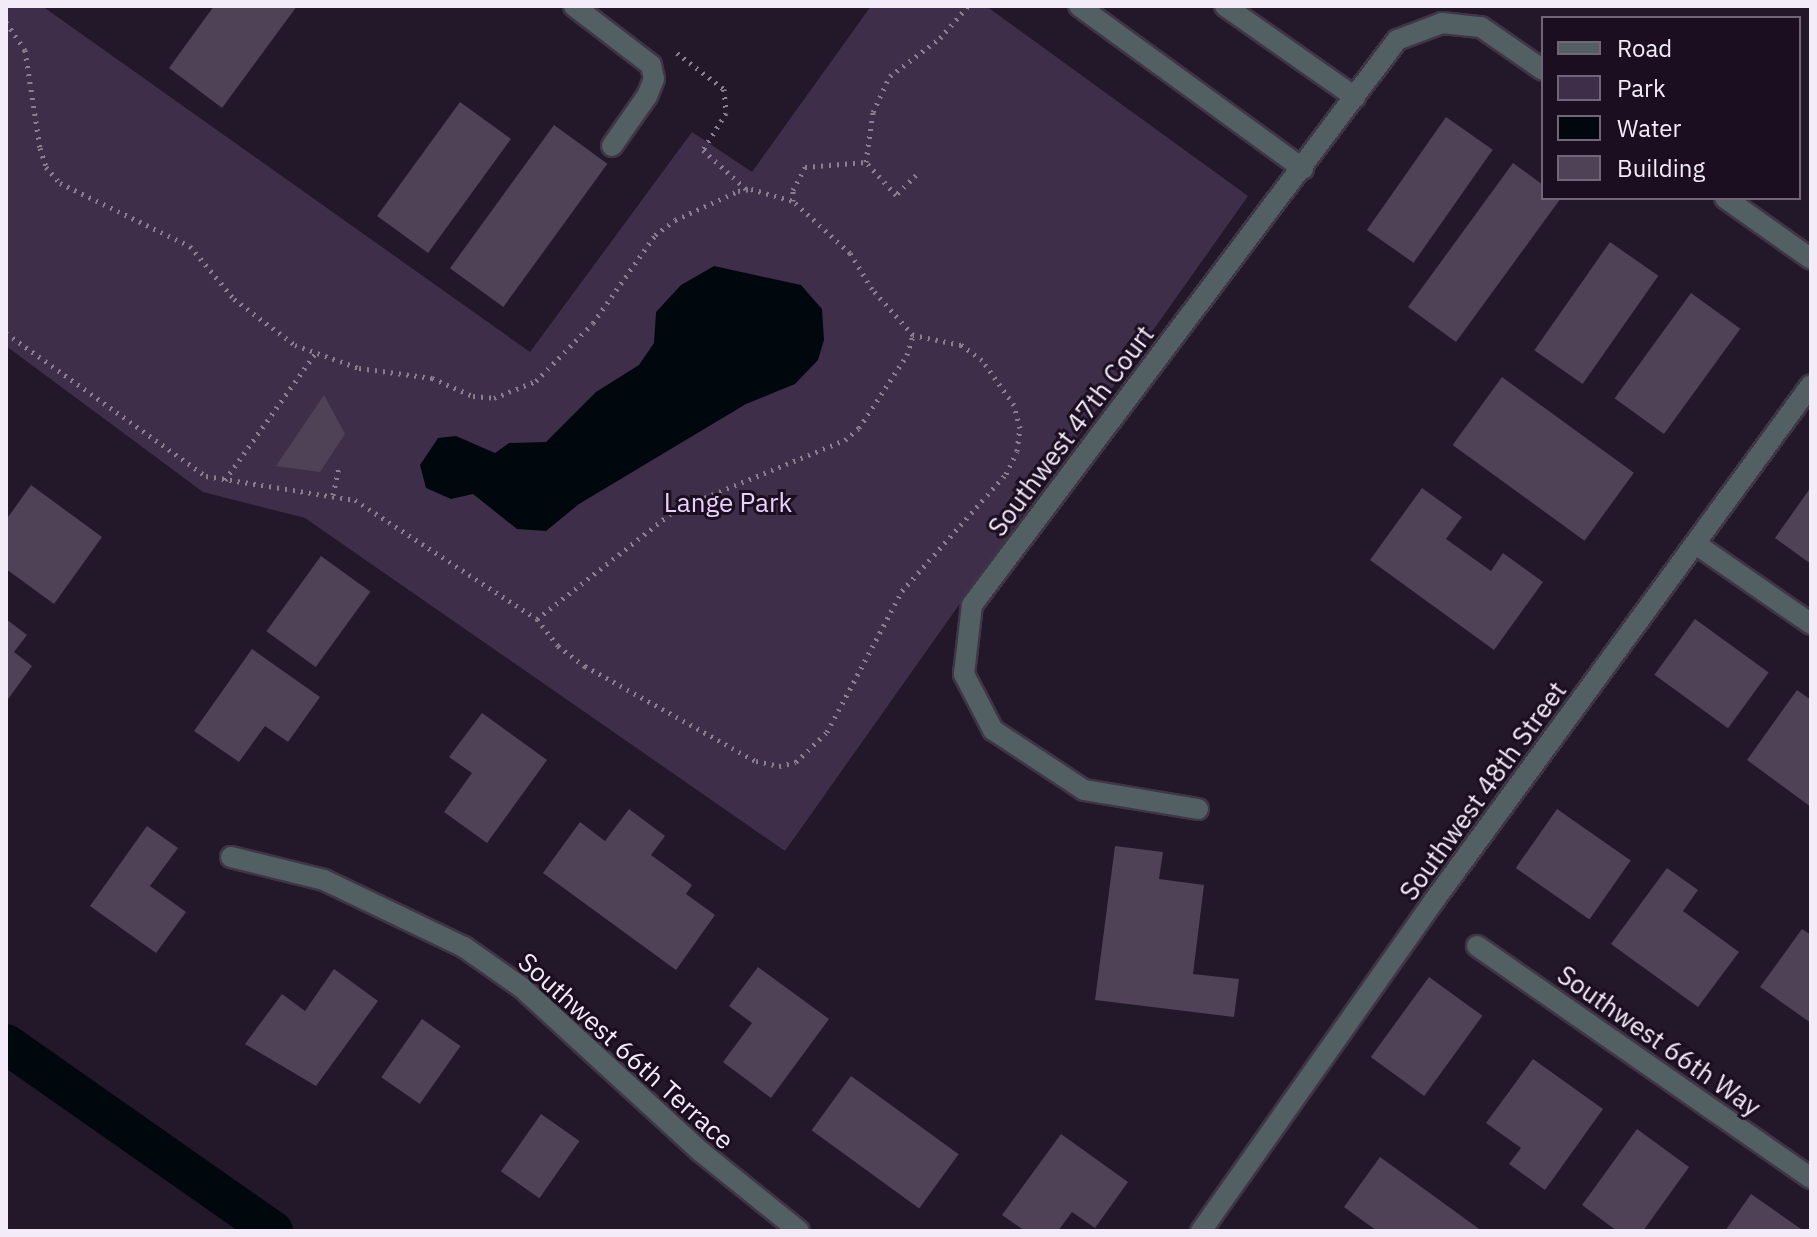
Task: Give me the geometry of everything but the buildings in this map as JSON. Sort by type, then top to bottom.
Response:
[{"type":"street","points":[[574,6],[651,65],[654,79],[647,96],[612,146]]},
{"type":"street","points":[[1079,6],[1303,169]]},
{"type":"street","points":[[1225,6],[1355,97]]},
{"type":"street","name":"Southwest 47th Court","points":[[1198,809],[1084,790],[993,730],[964,674],[972,605],[1303,169],[1397,40],[1442,23],[1481,27],[1541,69]]},
{"type":"street","points":[[1728,200],[1811,259]]},
{"type":"street","name":"Southwest 48th Street","points":[[1201,1231],[1433,902],[1697,545],[1811,385]]},
{"type":"street","points":[[1697,545],[1811,624]]},
{"type":"street","name":"Southwest 66th Terrace","points":[[231,857],[324,880],[464,947],[521,987],[700,1151],[799,1231]]},
{"type":"street","name":"Southwest 66th Way","points":[[1477,946],[1811,1178]]},
{"type":"path","points":[[866,162],[879,93],[890,76],[940,38],[968,6]]},
{"type":"path","points":[[6,22],[25,50],[40,148],[46,167],[60,183],[171,233],[190,246],[234,299],[315,354],[359,368],[432,378],[473,396],[517,393],[556,364],[593,323],[655,235],[746,190]]},
{"type":"path","points":[[6,333],[200,472],[225,480],[333,495],[383,515],[537,619],[558,646],[585,666],[756,761],[779,766],[796,762],[844,707],[902,591],[1006,474],[1017,451],[1020,428],[1014,405],[982,360],[961,345],[913,335],[872,289],[850,253],[793,201],[746,190],[703,150],[726,113],[724,89],[671,49]]},
{"type":"path","points":[[866,162],[896,195],[916,175]]},
{"type":"path","points":[[793,201],[793,190],[805,167],[866,162]]},
{"type":"path","points":[[537,619],[675,510],[845,440],[883,391],[913,335]]},
{"type":"path","points":[[225,480],[315,354]]},
{"type":"path","points":[[333,495],[339,467]]},
{"type":"green space","name":"Lange Park","points":[[6,6],[42,6],[530,352],[692,132],[752,172],[871,6],[986,6],[1248,196],[785,851],[305,518],[203,492],[6,346]]},
{"type":"water","points":[[714,266],[801,285],[822,309],[824,340],[818,360],[795,384],[746,404],[579,504],[546,531],[517,529],[473,494],[451,499],[426,488],[420,465],[438,438],[456,436],[495,453],[509,443],[546,442],[596,392],[639,365],[654,343],[656,312],[681,285]]},
{"type":"waterway","points":[[6,1044],[273,1231]]}]
